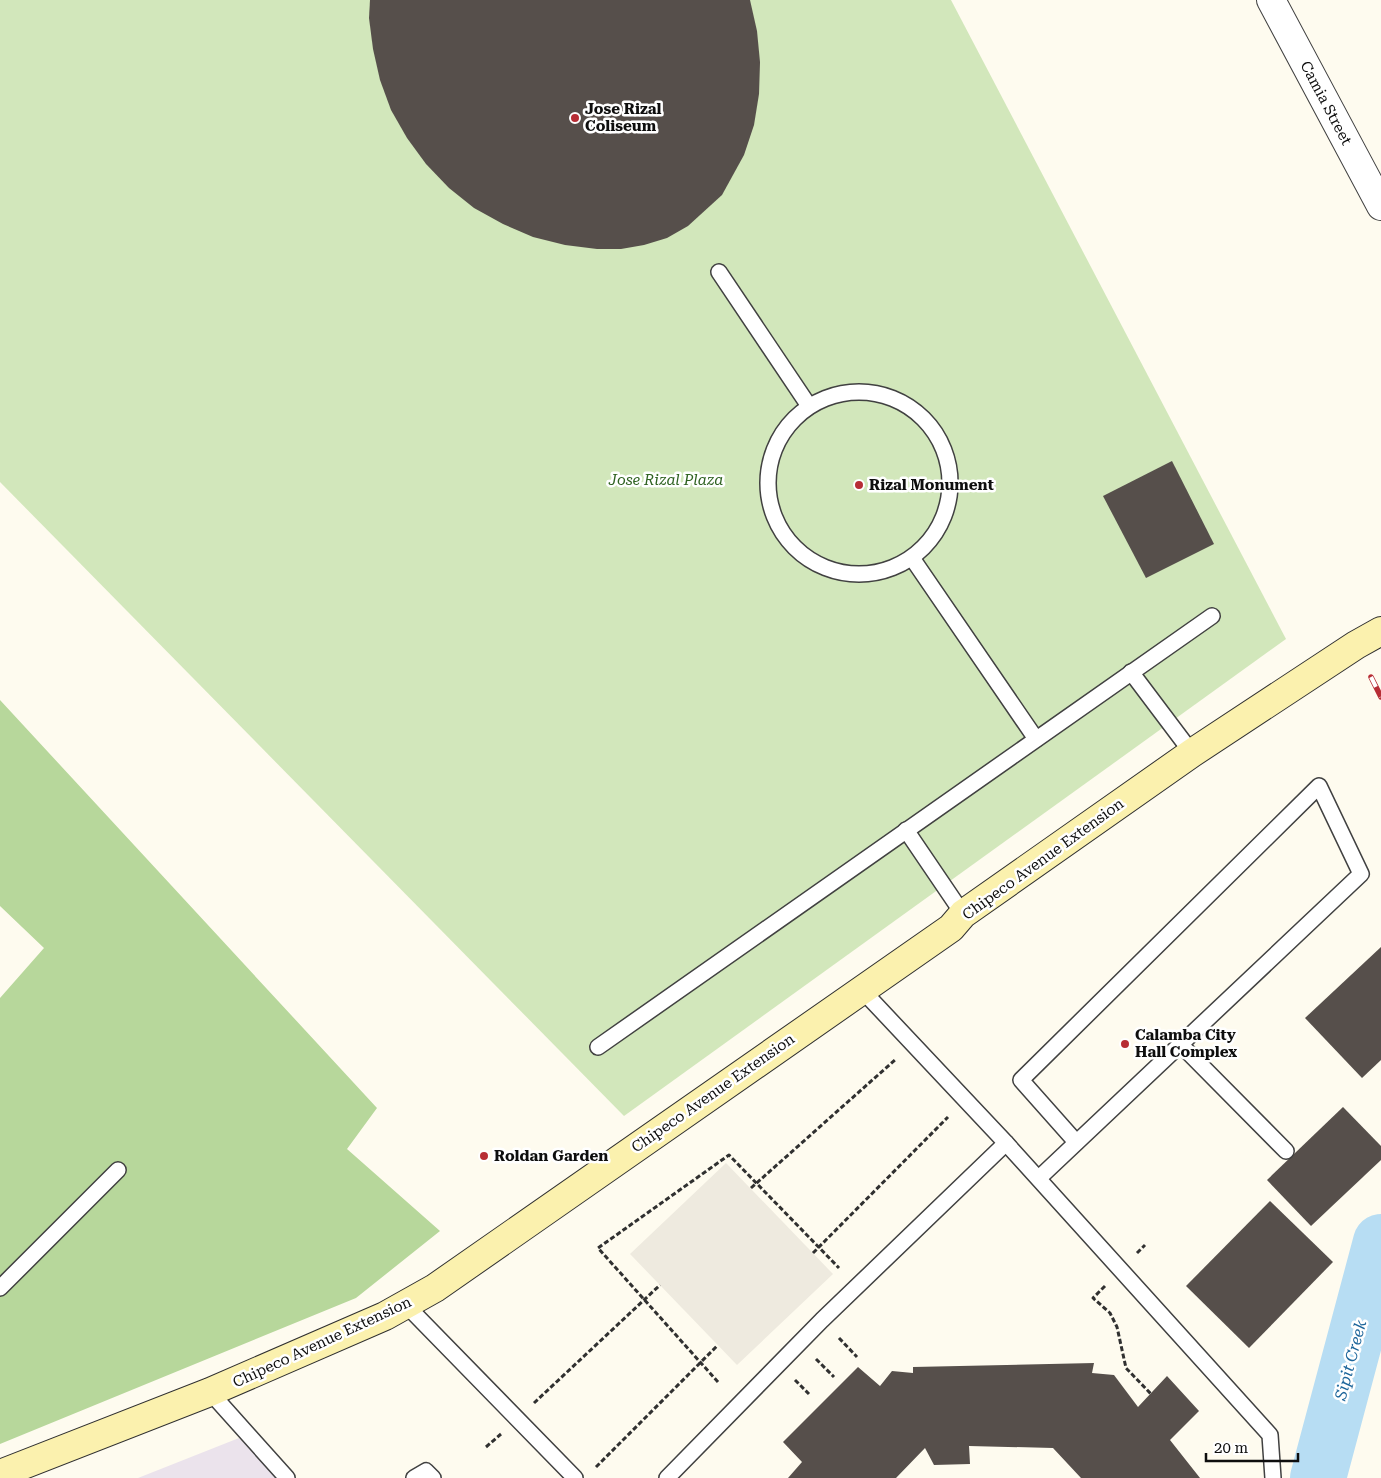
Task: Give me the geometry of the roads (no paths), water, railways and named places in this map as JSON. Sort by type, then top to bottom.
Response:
[{"type":"main road","name":"Chipeco Avenue Extension","points":[[0,1474],[210,1392],[386,1316],[435,1288],[951,928],[963,914],[1192,753],[1381,631]]},
{"type":"street","name":"Camia Street","points":[[1271,0],[1381,206]]},
{"type":"lane","points":[[718,272],[809,406]]},
{"type":"lane","points":[[870,392],[901,401],[931,426],[944,446],[952,477],[948,508],[935,536],[912,558],[882,572],[850,574],[819,566],[793,547],[779,527],[775,520],[767,488],[771,457],[786,428],[809,406],[838,394],[870,392]]},
{"type":"lane","points":[[912,558],[1036,739]]},
{"type":"lane","points":[[598,1047],[1212,616]]},
{"type":"lane","points":[[1131,672],[1192,753]]},
{"type":"lane","points":[[1038,1178],[1361,874],[1320,786],[1021,1080],[1076,1142]]},
{"type":"lane","points":[[906,830],[963,914]]},
{"type":"lane","points":[[862,990],[1006,1142],[1270,1434],[1273,1478]]},
{"type":"lane","points":[[1180,1044],[1286,1151]]},
{"type":"lane","points":[[667,1478],[822,1320],[1006,1142]]},
{"type":"lane","points":[[0,1288],[118,1170]]},
{"type":"lane","points":[[406,1305],[575,1478]]},
{"type":"lane","points":[[210,1392],[287,1478]]},
{"type":"lane","points":[[414,1478],[426,1470],[433,1478]]},
{"type":"waterway","name":"Sipit Creek","points":[[1318,1478],[1381,1242]]},
{"type":"railway","points":[[1371,677],[1381,697]]},
{"type":"place","name":"Jose Rizal Coliseum","points":[[575,118]]},
{"type":"place","name":"Rizal Monument","points":[[859,485]]},
{"type":"place","name":"Calamba City Hall Complex","points":[[1125,1044]]},
{"type":"place","name":"Roldan Garden","points":[[484,1156]]},
{"type":"park label","name":"Jose Rizal Plaza","points":[[666,480]]}]
